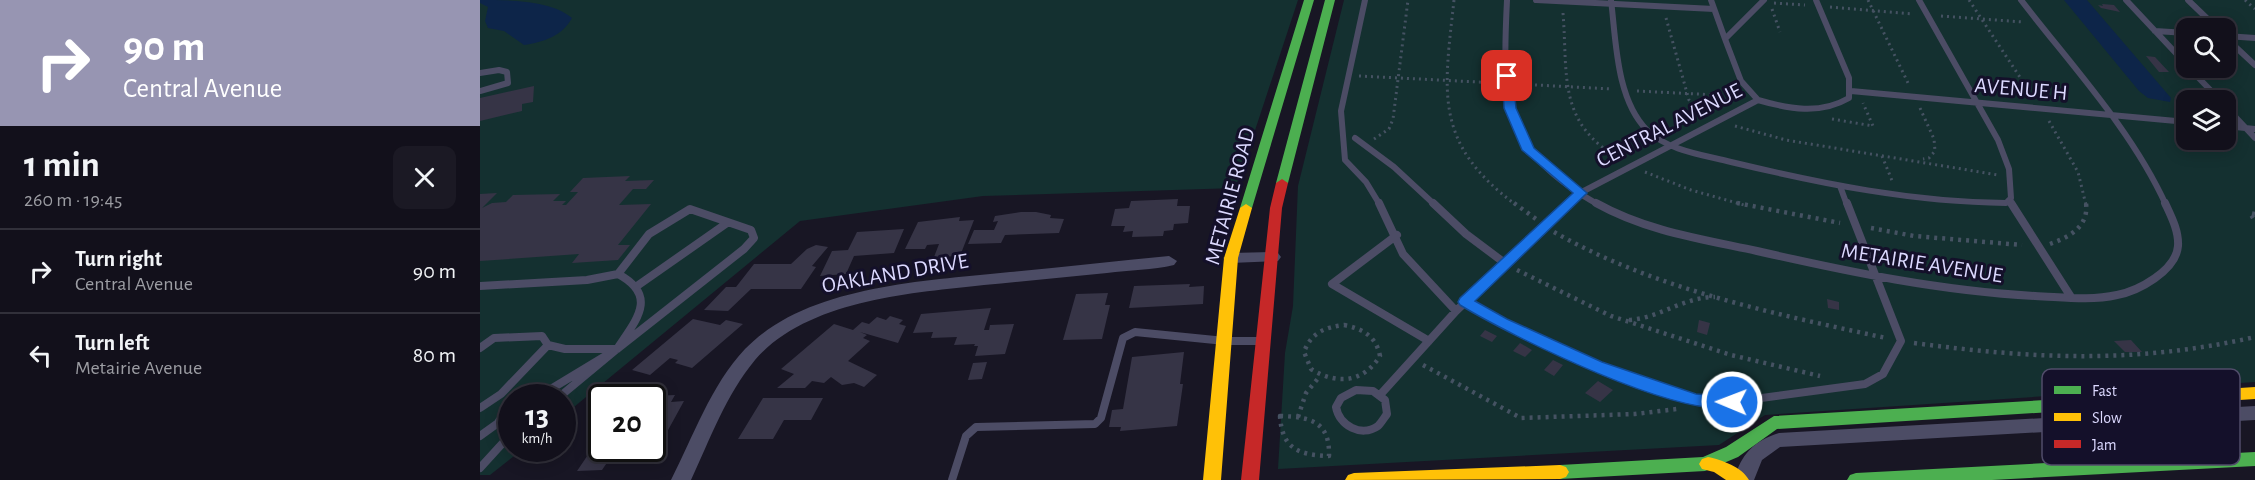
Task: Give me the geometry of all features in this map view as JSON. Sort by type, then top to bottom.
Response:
[{"type":"main road","name":"METAIRIE ROAD","points":[[1212,480],[1226,341],[1231,258],[1309,0]]},
{"type":"main road","points":[[1250,480],[1276,208],[1330,0]]},
{"type":"main road","points":[[2240,394],[2255,393]]},
{"type":"main road","points":[[1354,480],[1683,467],[1708,464],[1728,455],[1757,431],[1774,423],[2042,406]]},
{"type":"main road","points":[[2240,460],[2255,459]]},
{"type":"main road","points":[[1708,464],[1718,466],[1742,480]]},
{"type":"main road","points":[[1856,480],[2136,465]]},
{"type":"street","points":[[1231,258],[1273,257]]},
{"type":"street","name":"OAKLAND DRIVE","points":[[681,480],[733,376],[773,332],[807,313],[886,293],[926,286],[1169,261]]},
{"type":"street","points":[[2240,415],[2255,414]]},
{"type":"street","points":[[1742,480],[1753,456],[1763,445],[1779,440],[2042,426]]},
{"type":"lane","points":[[1365,0],[1341,111],[1345,160],[1366,182],[1396,235],[1403,254],[1456,311]]},
{"type":"lane","name":"METAIRIE AVENUE","points":[[1507,0],[1508,84],[1513,117],[1528,150],[1580,193],[1620,216],[1677,233],[1874,278],[1995,295],[2071,297],[2118,295],[2146,282],[2169,265],[2178,247],[2175,224],[2159,190],[2108,115],[2021,0]]},
{"type":"lane","points":[[1536,0],[1714,9]]},
{"type":"lane","name":"CENTRAL AVENUE","points":[[1380,395],[1456,311],[1580,193],[1756,99],[1743,85],[1711,0]]},
{"type":"lane","points":[[1725,39],[1764,0]]},
{"type":"lane","points":[[1918,0],[1998,140],[2011,178],[2010,199],[2071,297]]},
{"type":"lane","points":[[2126,0],[2176,53]]},
{"type":"lane","points":[[2188,0],[2207,18]]},
{"type":"lane","points":[[1611,2],[1632,109],[1647,130],[1670,144],[1772,173],[1898,196],[1980,203],[2006,203],[2010,199]]},
{"type":"lane","points":[[1756,99],[1787,108],[1812,110],[1842,103],[1849,98],[1851,91],[1849,78],[1818,3]]},
{"type":"lane","points":[[2155,31],[2176,32]]},
{"type":"lane","points":[[2236,37],[2255,38]]},
{"type":"lane","points":[[2236,46],[2255,64]]},
{"type":"lane","points":[[480,73],[499,70],[507,72],[508,83],[480,91]]},
{"type":"lane","points":[[2199,78],[2211,90]]},
{"type":"lane","name":"AVENUE H","points":[[1851,91],[2176,121]]},
{"type":"lane","points":[[2236,118],[2255,138]]},
{"type":"lane","points":[[2236,127],[2255,129]]},
{"type":"lane","points":[[1355,138],[1378,152],[1483,250],[1506,264]]},
{"type":"lane","points":[[1465,302],[1502,323],[1597,367],[1695,400],[1713,403],[1865,384],[1883,374],[1900,341],[1840,186]]},
{"type":"lane","points":[[575,384],[744,249],[754,238],[751,230],[727,223],[702,211],[690,209],[649,234],[618,274]]},
{"type":"lane","points":[[637,286],[727,223]]},
{"type":"lane","points":[[1396,235],[1332,284],[1429,341]]},
{"type":"lane","points":[[480,286],[587,280],[618,274],[631,279],[641,290],[643,301],[617,349],[559,384]]},
{"type":"lane","points":[[952,480],[966,436],[976,427],[1095,423],[1101,418],[1123,338],[1135,332],[1226,341],[1264,341]]},
{"type":"lane","points":[[480,348],[494,338],[542,336],[548,345],[566,349],[617,349]]},
{"type":"lane","points":[[480,408],[501,394],[548,345]]},
{"type":"lane","points":[[1365,390],[1380,395],[1384,400],[1387,414],[1384,420],[1371,429],[1362,430],[1345,426],[1336,415],[1337,402],[1348,392],[1365,390]]},
{"type":"lane","points":[[480,436],[498,422]]},
{"type":"lane","points":[[480,468],[498,448]]},
{"type":"path","points":[[1364,143],[1389,129],[1393,119],[1396,78],[1408,0]]},
{"type":"path","points":[[1562,2],[1570,87],[1578,122],[1593,140],[1631,164],[1694,190],[1760,207],[1855,226],[1914,236],[2037,245],[2062,242],[2078,233],[2087,221],[2088,204],[2079,176],[2042,110],[1969,0]]},
{"type":"path","points":[[2245,0],[2255,9]]},
{"type":"path","points":[[1780,32],[1770,3],[1818,3],[2039,24]]},
{"type":"path","points":[[1663,7],[1687,93],[1696,108],[1744,130],[1775,137],[1882,156],[1926,161],[2011,178]]},
{"type":"path","points":[[1348,75],[1687,93],[1756,99]]},
{"type":"path","points":[[1882,156],[1898,196]]},
{"type":"path","points":[[2255,214],[2250,213],[2255,221]]},
{"type":"path","points":[[1506,264],[1524,275],[1622,319],[1731,356],[1824,377]]},
{"type":"path","points":[[1622,319],[1649,317],[1683,300],[1698,296],[1745,304]]},
{"type":"path","points":[[1344,325],[1366,331],[1374,338],[1380,356],[1368,372],[1345,380],[1320,376],[1306,361],[1304,352],[1313,336],[1332,326],[1344,325]]},
{"type":"path","points":[[1413,359],[1521,418],[1635,414],[1682,408]]},
{"type":"path","points":[[1298,417],[1306,393],[1320,376]]},
{"type":"path","points":[[1280,416],[1298,417],[1311,420],[1324,429],[1329,439],[1329,456],[1298,451],[1285,442],[1281,435],[1280,416]]},
{"type":"green space","points":[[480,0],[1298,0],[1236,188],[983,196],[800,221],[602,384],[588,384],[588,395],[576,405],[576,384],[498,384],[498,462],[506,462],[490,475],[480,475]]},
{"type":"green space","points":[[1344,0],[2255,0],[2255,382],[2240,383],[2240,369],[2042,369],[2042,396],[1765,415],[1719,445],[1278,469],[1285,353],[1293,306],[1298,186]]},
{"type":"water","points":[[480,0],[542,4],[572,18],[558,34],[524,45],[504,31],[488,28],[485,21],[488,7],[480,3]]},
{"type":"water","points":[[2064,0],[2087,0],[2171,98],[2170,102],[2148,98],[2139,91]]},
{"type":"building","points":[[2102,4],[2114,5],[2120,12],[2101,8],[2098,5],[2103,6]]},
{"type":"building","points":[[2146,56],[2155,57],[2169,72],[2159,72]]},
{"type":"building","points":[[534,86],[533,102],[522,104],[522,111],[480,121],[480,98]]},
{"type":"building","points":[[630,176],[625,181],[654,180],[646,189],[633,189],[619,205],[651,204],[618,245],[630,245],[618,260],[572,263],[579,254],[480,261],[480,194],[497,193],[482,208],[492,203],[506,202],[513,195],[560,194],[553,201],[566,201],[562,205],[566,205],[578,192],[570,192],[583,178]]},
{"type":"building","points":[[1178,199],[1177,206],[1190,206],[1188,223],[1174,224],[1173,230],[1164,231],[1163,236],[1132,237],[1133,231],[1123,232],[1125,226],[1111,226],[1115,209],[1129,208],[1131,201]]},
{"type":"building","points":[[1036,212],[1051,215],[1050,218],[1064,219],[1059,233],[1005,235],[1001,243],[968,244],[974,230],[994,230],[998,221],[993,222],[995,216]]},
{"type":"building","points":[[960,217],[959,221],[974,220],[960,256],[934,257],[939,244],[927,245],[925,249],[905,249],[918,222]]},
{"type":"building","points":[[904,229],[894,253],[854,256],[846,274],[820,276],[832,251],[848,250],[857,232]]},
{"type":"building","points":[[816,245],[828,247],[812,266],[816,267],[801,289],[751,289],[728,311],[704,310],[726,287],[736,287],[754,264],[791,264],[807,249]]},
{"type":"building","points":[[1190,284],[1189,287],[1204,286],[1203,304],[1129,308],[1134,286]]},
{"type":"building","points":[[1108,293],[1105,305],[1110,305],[1102,339],[1063,340],[1076,294]]},
{"type":"building","points":[[1827,299],[1839,302],[1839,310],[1828,308]]},
{"type":"building","points":[[991,308],[984,330],[989,330],[990,325],[1014,324],[1005,354],[975,356],[978,346],[974,346],[975,344],[954,345],[957,337],[931,338],[933,332],[913,333],[921,314]]},
{"type":"building","points":[[890,316],[903,320],[899,324],[906,326],[898,343],[860,332],[867,335],[863,338],[870,341],[848,361],[877,375],[864,387],[854,383],[842,385],[831,377],[824,383],[812,381],[805,388],[777,388],[794,374],[781,369],[834,324],[853,330],[862,322],[869,324],[877,317],[886,320]]},
{"type":"building","points":[[693,319],[720,325],[726,320],[743,324],[692,368],[675,363],[678,360],[670,358],[650,375],[632,370]]},
{"type":"building","points":[[1699,320],[1710,323],[1707,335],[1697,332]]},
{"type":"building","points":[[1485,330],[1497,336],[1492,342],[1480,336]]},
{"type":"building","points":[[2131,340],[2142,352],[2125,352],[2114,341]]},
{"type":"building","points":[[1520,343],[1532,350],[1525,357],[1513,351]]},
{"type":"building","points":[[1184,352],[1180,384],[1183,384],[1177,426],[1120,431],[1121,427],[1109,427],[1112,410],[1123,409],[1132,357]]},
{"type":"building","points":[[1553,360],[1563,365],[1554,376],[1544,370]]},
{"type":"building","points":[[987,362],[982,379],[968,380],[973,363]]},
{"type":"building","points":[[1598,381],[1613,390],[1600,402],[1585,393]]},
{"type":"building","points":[[666,395],[675,395],[671,402],[684,401],[666,433]]},
{"type":"building","points":[[763,398],[823,398],[811,420],[784,420],[773,439],[738,439]]},
{"type":"building","points":[[588,455],[588,462],[607,462],[602,470],[577,471]]},
{"type":"traffic: fast","points":[[1246,208],[1309,0]]},
{"type":"traffic: fast","points":[[1282,183],[1330,0]]},
{"type":"traffic: fast","points":[[1560,472],[1705,464],[1732,452],[1774,423],[2042,406]]},
{"type":"traffic: fast","points":[[2240,460],[2255,459]]},
{"type":"traffic: fast","points":[[1856,480],[2141,465]]},
{"type":"traffic: slow","points":[[1212,480],[1231,258],[1246,208]]},
{"type":"traffic: slow","points":[[2240,394],[2255,393]]},
{"type":"traffic: slow","points":[[1708,464],[1718,466],[1740,480]]},
{"type":"traffic: slow","points":[[1354,480],[1560,472]]},
{"type":"traffic: jam","points":[[1250,480],[1276,208],[1282,183]]},
{"type":"route","points":[[1507,76],[1510,108],[1528,150],[1580,193],[1465,302],[1502,323],[1597,367],[1695,400],[1713,403],[1732,402]]}]
